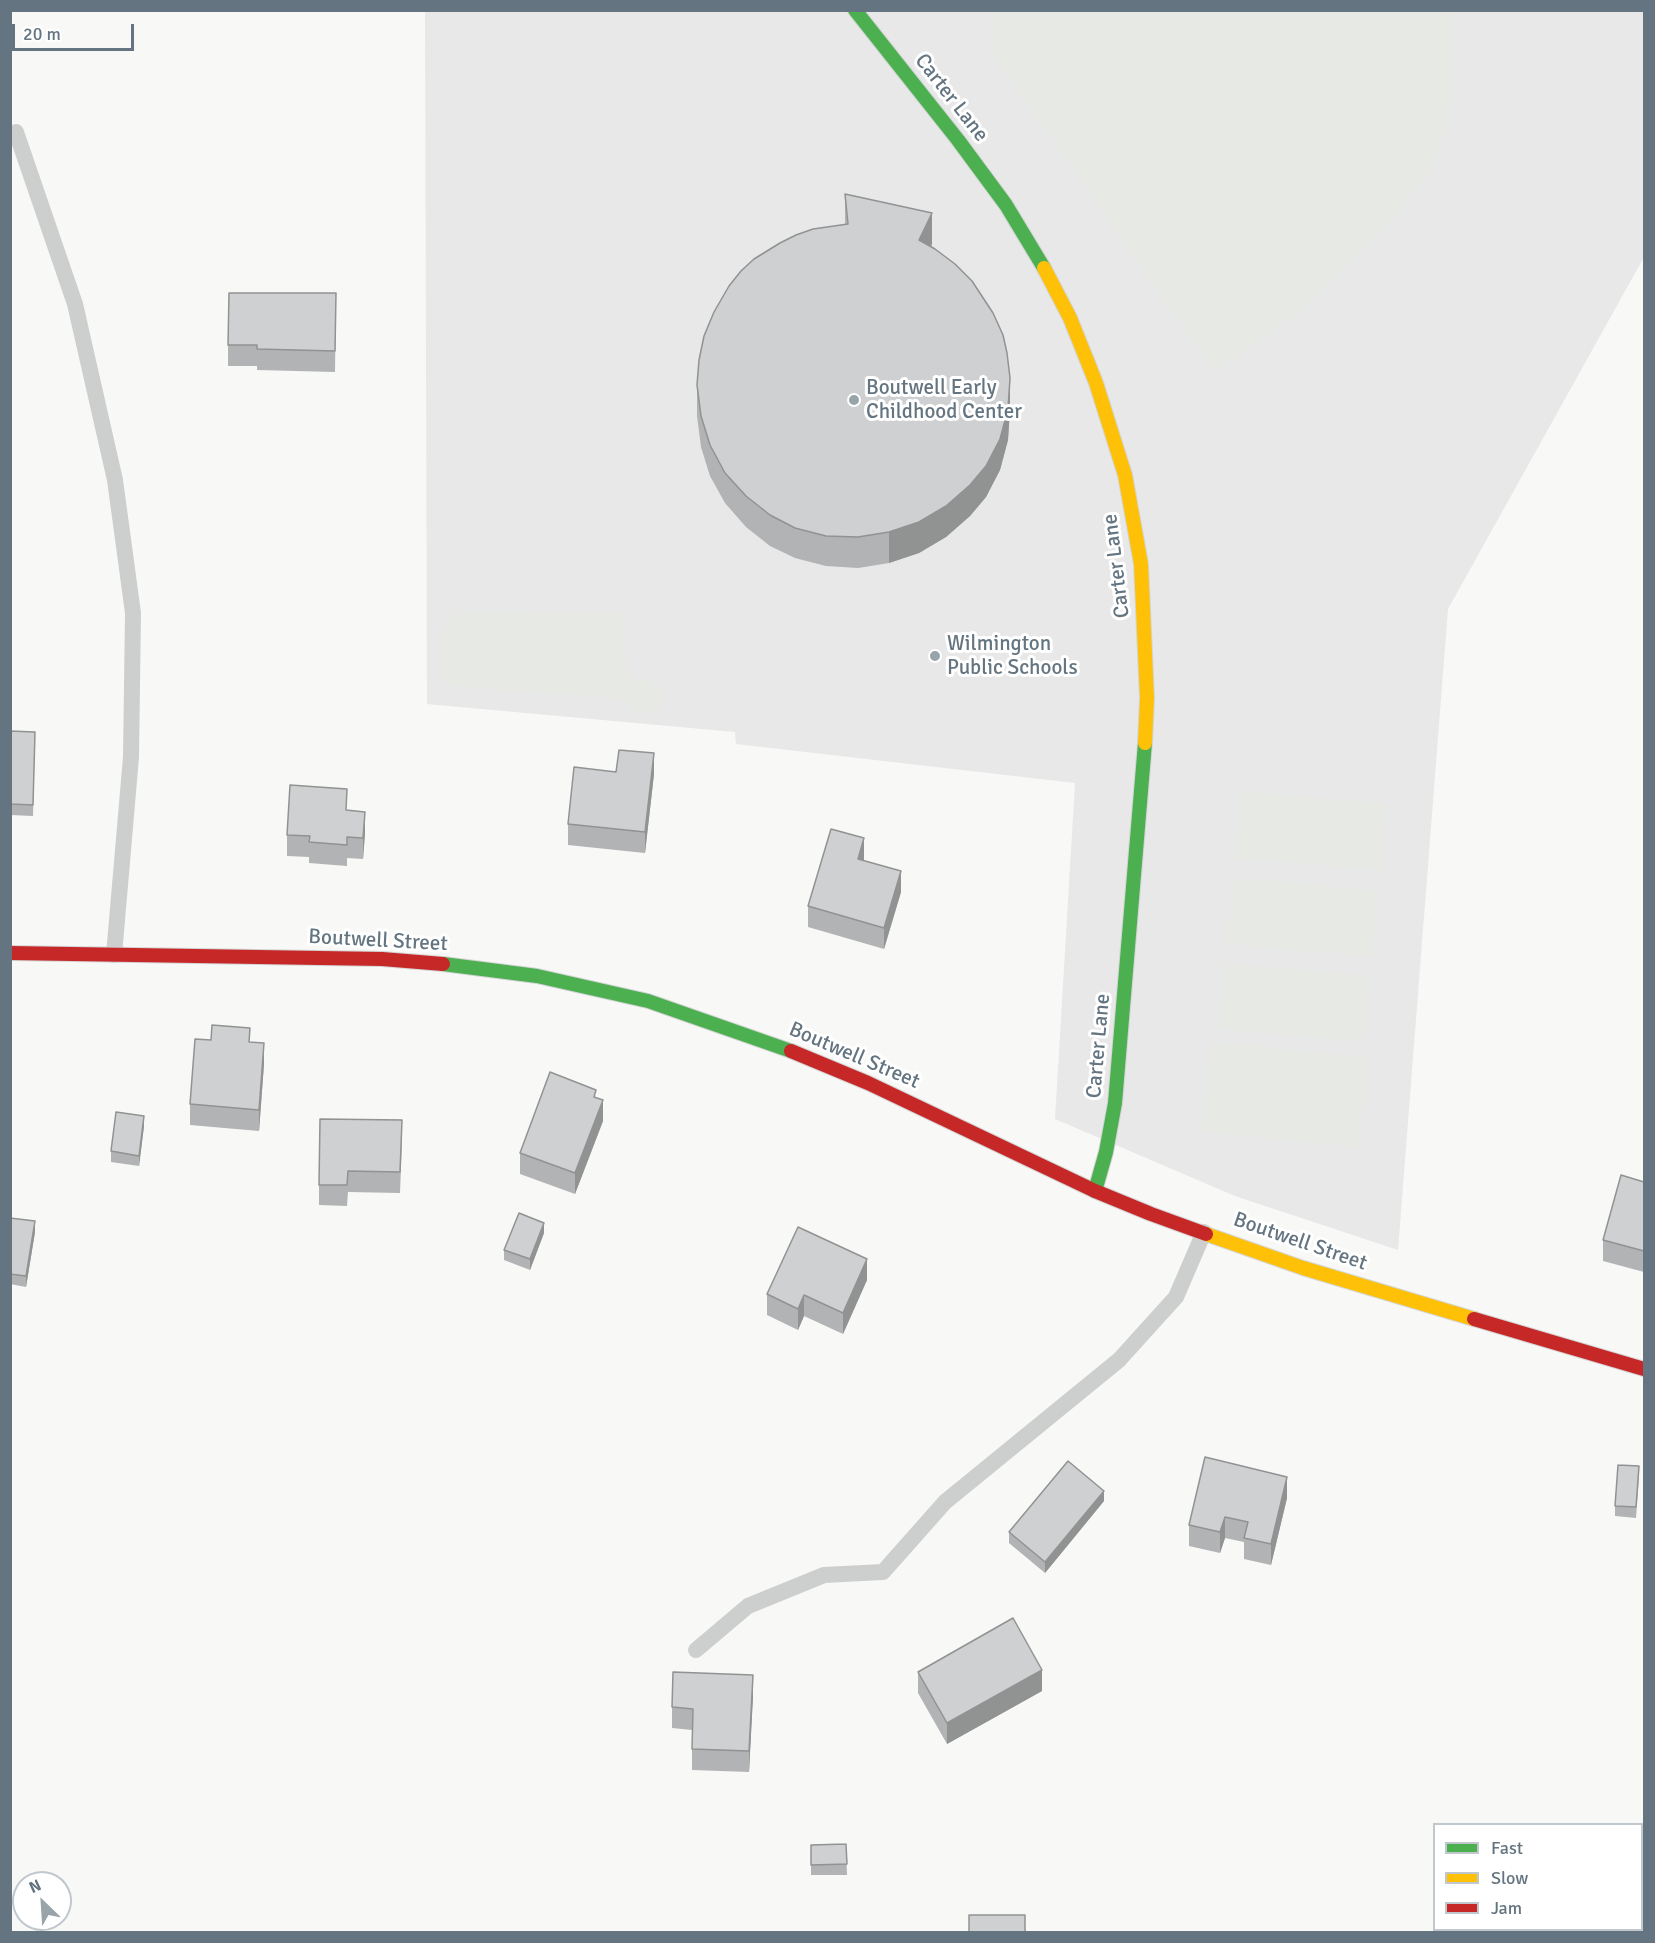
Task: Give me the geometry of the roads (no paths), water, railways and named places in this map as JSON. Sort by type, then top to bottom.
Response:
[{"type":"street","name":"Carter Lane","points":[[855,10],[958,140],[1006,205],[1042,264],[1070,318],[1096,383],[1125,475],[1141,564],[1147,698],[1144,767],[1115,1103],[1106,1152],[1095,1191]]},
{"type":"street","name":"Boutwell Street","points":[[10,953],[405,961],[483,968],[537,976],[648,1001],[787,1049],[868,1083],[1095,1191],[1151,1214],[1303,1268],[1644,1369]]},
{"type":"lane","points":[[16,132],[75,304],[115,480],[133,613],[131,757],[114,955]]},
{"type":"lane","points":[[696,1650],[748,1606],[824,1575],[883,1572],[945,1502],[1119,1360],[1176,1297],[1204,1232]]},
{"type":"place","name":"Boutwell Early Childhood Center","points":[[854,400]]},
{"type":"place","name":"Wilmington Public Schools","points":[[935,656]]}]
